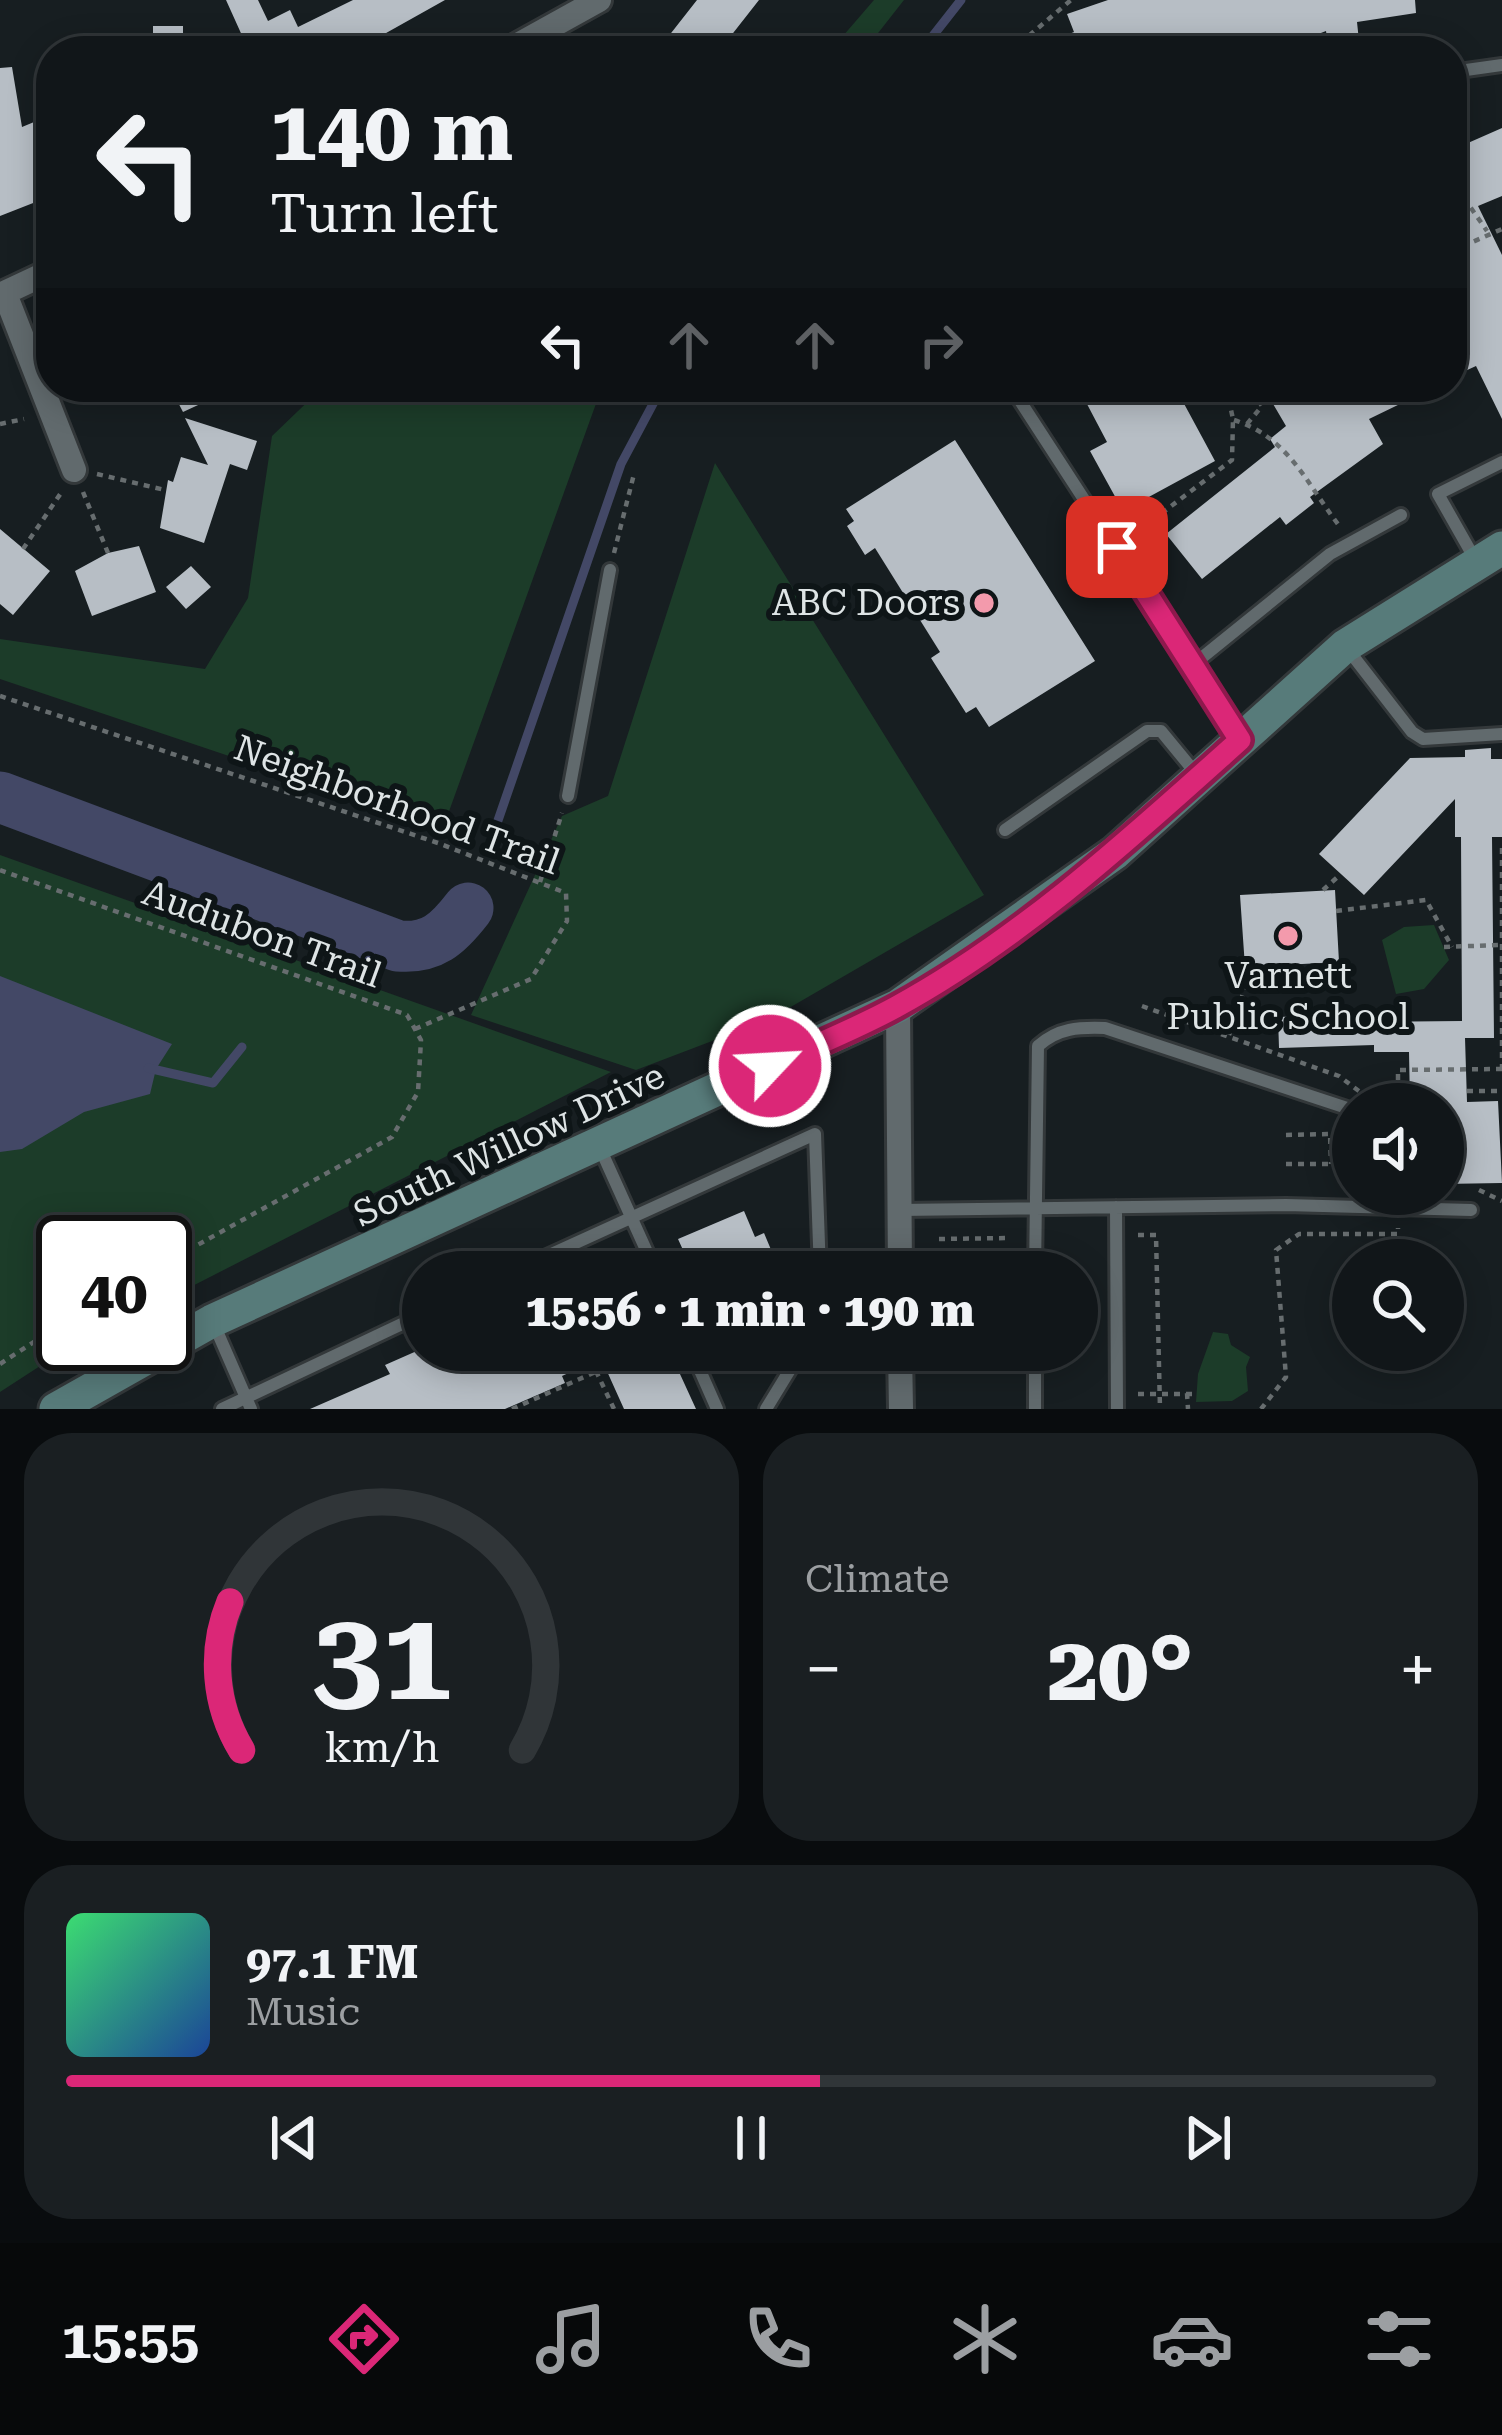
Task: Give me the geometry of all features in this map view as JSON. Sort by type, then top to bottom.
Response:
[{"type":"street","points":[[534,36],[599,0]]},
{"type":"street","points":[[36,278],[2,294],[36,377]]},
{"type":"street","points":[[46,402],[74,470]]},
{"type":"street","name":"South Willow Drive","points":[[56,1409],[212,1321],[898,1006],[1052,902],[1345,646],[1489,555]]},
{"type":"street","points":[[898,1006],[900,1251]]},
{"type":"street","points":[[901,1371],[901,1409]]},
{"type":"lane","points":[[1467,70],[1502,65]]},
{"type":"lane","points":[[1021,402],[1240,740]]},
{"type":"lane","points":[[1489,555],[1438,494],[1501,465]]},
{"type":"lane","points":[[1194,664],[1352,542],[1401,514]]},
{"type":"lane","points":[[568,796],[610,570]]},
{"type":"lane","points":[[1345,646],[1412,733],[1441,740],[1502,734]]},
{"type":"lane","points":[[1004,830],[1147,730],[1161,731],[1199,777]]},
{"type":"lane","points":[[1036,1251],[1038,1046],[1063,1030],[1105,1028],[1332,1103]]},
{"type":"lane","points":[[557,1251],[815,1134],[819,1251]]},
{"type":"lane","points":[[599,1147],[647,1251]]},
{"type":"lane","points":[[1116,1207],[1117,1402]]},
{"type":"lane","points":[[899,1210],[1332,1208]]},
{"type":"lane","points":[[1464,1210],[1471,1210]]},
{"type":"lane","points":[[212,1321],[248,1403]]},
{"type":"lane","points":[[222,1409],[248,1403],[402,1325]]},
{"type":"lane","points":[[700,1371],[717,1409]]},
{"type":"lane","points":[[766,1409],[789,1371]]},
{"type":"lane","points":[[1035,1371],[1036,1409]]},
{"type":"path","points":[[1029,36],[1071,0]]},
{"type":"path","points":[[1467,201],[1487,231]]},
{"type":"path","points":[[1467,242],[1502,229]]},
{"type":"path","points":[[1117,547],[1232,460],[1229,402]]},
{"type":"path","points":[[1247,424],[1262,406],[1259,402]]},
{"type":"path","points":[[1233,419],[1283,448],[1352,542]]},
{"type":"path","points":[[74,470],[165,490]]},
{"type":"path","points":[[23,549],[46,521],[74,470]]},
{"type":"path","points":[[74,470],[108,553]]},
{"type":"path","points":[[610,570],[634,474]]},
{"type":"path","name":"Neighborhood Trail","points":[[0,696],[438,842],[566,893],[567,921],[531,979],[415,1029]]},
{"type":"path","points":[[540,881],[568,796]]},
{"type":"path","points":[[1398,1083],[1398,1070],[1502,1070],[1502,848]]},
{"type":"path","name":"Audubon Trail","points":[[0,870],[407,1015],[421,1040],[418,1092],[392,1137],[192,1248]]},
{"type":"path","points":[[1323,890],[1341,874]]},
{"type":"path","points":[[1336,911],[1426,900],[1448,947],[1501,945]]},
{"type":"path","points":[[1228,1037],[1252,967]]},
{"type":"path","points":[[1142,1006],[1350,1083]]},
{"type":"path","points":[[1467,1091],[1502,1091]]},
{"type":"path","points":[[1286,1135],[1330,1134],[1333,1164],[1286,1164]]},
{"type":"path","points":[[1261,1409],[1286,1377],[1276,1250],[1299,1234],[1398,1234],[1398,1222]]},
{"type":"path","points":[[1138,1235],[1156,1235],[1160,1409]]},
{"type":"path","points":[[939,1239],[1009,1238]]},
{"type":"path","points":[[0,1364],[36,1341]]},
{"type":"path","points":[[512,1409],[596,1372],[614,1409]]},
{"type":"path","points":[[1117,1402],[1160,1393],[1198,1394]]},
{"type":"path","points":[[1187,1393],[1188,1409]]},
{"type":"green space","points":[[874,0],[904,0],[876,36],[843,36]]},
{"type":"green space","points":[[307,402],[597,402],[443,828],[0,679],[0,639],[205,669],[248,598],[272,436]]},
{"type":"green space","points":[[715,463],[984,895],[770,1019],[636,1070],[471,1015],[562,816],[608,796]]},
{"type":"green space","points":[[0,855],[611,1072],[192,1286],[192,1215],[36,1215],[36,1369],[0,1392]]},
{"type":"green space","points":[[1434,925],[1449,960],[1424,989],[1396,994],[1382,940],[1404,927]]},
{"type":"green space","points":[[1213,1332],[1228,1334],[1231,1345],[1250,1357],[1248,1391],[1232,1401],[1196,1402],[1198,1374]]},
{"type":"water","points":[[0,976],[172,1044],[156,1069],[150,1094],[84,1112],[22,1149],[0,1152]]},
{"type":"building","points":[[226,0],[258,0],[268,21],[290,10],[298,27],[353,0],[445,0],[381,36],[242,36]]},
{"type":"building","points":[[697,0],[759,0],[731,36],[669,36]]},
{"type":"building","points":[[1108,0],[1415,0],[1416,13],[1357,22],[1358,36],[1327,36],[1326,31],[1313,36],[1065,36],[1074,32],[1067,14]]},
{"type":"building","points":[[153,26],[183,26],[183,36],[153,36]]},
{"type":"building","points":[[12,67],[22,127],[36,121],[36,202],[0,216],[0,68]]},
{"type":"building","points":[[1502,128],[1502,196],[1478,206],[1502,255],[1502,419],[1476,366],[1467,370],[1467,143]]},
{"type":"building","points":[[178,402],[205,402],[183,412]]},
{"type":"building","points":[[1086,402],[1183,402],[1215,461],[1123,511],[1090,451],[1107,442]]},
{"type":"building","points":[[1272,402],[1404,402],[1369,419],[1383,444],[1310,497],[1314,503],[1286,525],[1280,517],[1202,579],[1166,534],[1275,447],[1270,439],[1286,426]]},
{"type":"building","points":[[185,418],[257,441],[247,470],[230,464],[204,543],[160,528],[168,480],[173,482],[181,457],[208,465]]},
{"type":"building","name":"ABC Doors","points":[[955,440],[1095,661],[989,727],[976,707],[966,713],[931,658],[940,652],[875,548],[865,555],[847,526],[854,521],[846,509]]},
{"type":"building","points":[[0,529],[50,571],[13,615],[0,604]]},
{"type":"building","points":[[139,546],[156,592],[92,616],[75,571],[108,553]]},
{"type":"building","points":[[191,566],[211,587],[186,609],[166,587]]},
{"type":"building","points":[[1491,748],[1491,759],[1502,759],[1502,837],[1492,837],[1494,1038],[1465,1038],[1467,1102],[1498,1101],[1502,1183],[1464,1184],[1464,1083],[1410,1083],[1409,1052],[1374,1052],[1374,1045],[1279,1048],[1278,1017],[1359,1014],[1360,1022],[1462,1021],[1461,837],[1455,837],[1455,799],[1364,895],[1319,854],[1410,758],[1465,757],[1465,750]]},
{"type":"building","points":[[1335,890],[1339,962],[1245,967],[1240,895]]},
{"type":"building","points":[[744,1211],[755,1237],[764,1233],[772,1251],[683,1251],[678,1239]]},
{"type":"building","points":[[402,1358],[402,1371],[573,1371],[562,1376],[565,1383],[505,1409],[310,1409],[390,1374],[385,1365]]},
{"type":"building","points":[[607,1371],[679,1371],[696,1409],[624,1409]]},
{"type":"waterway","points":[[933,36],[961,0]]},
{"type":"waterway","points":[[494,832],[621,464],[654,402]]},
{"type":"waterway","points":[[0,797],[398,946],[438,938],[468,908]]},
{"type":"waterway","points":[[313,939],[321,917]]},
{"type":"waterway","points":[[148,1068],[213,1083],[242,1047]]},
{"type":"place","name":"ABC Doors","points":[[984,603]]},
{"type":"place","name":"Varnett Public School","points":[[1288,936]]},
{"type":"route","points":[[770,1066],[898,1006],[1052,902],[1115,853],[1240,740],[1117,547]]}]
